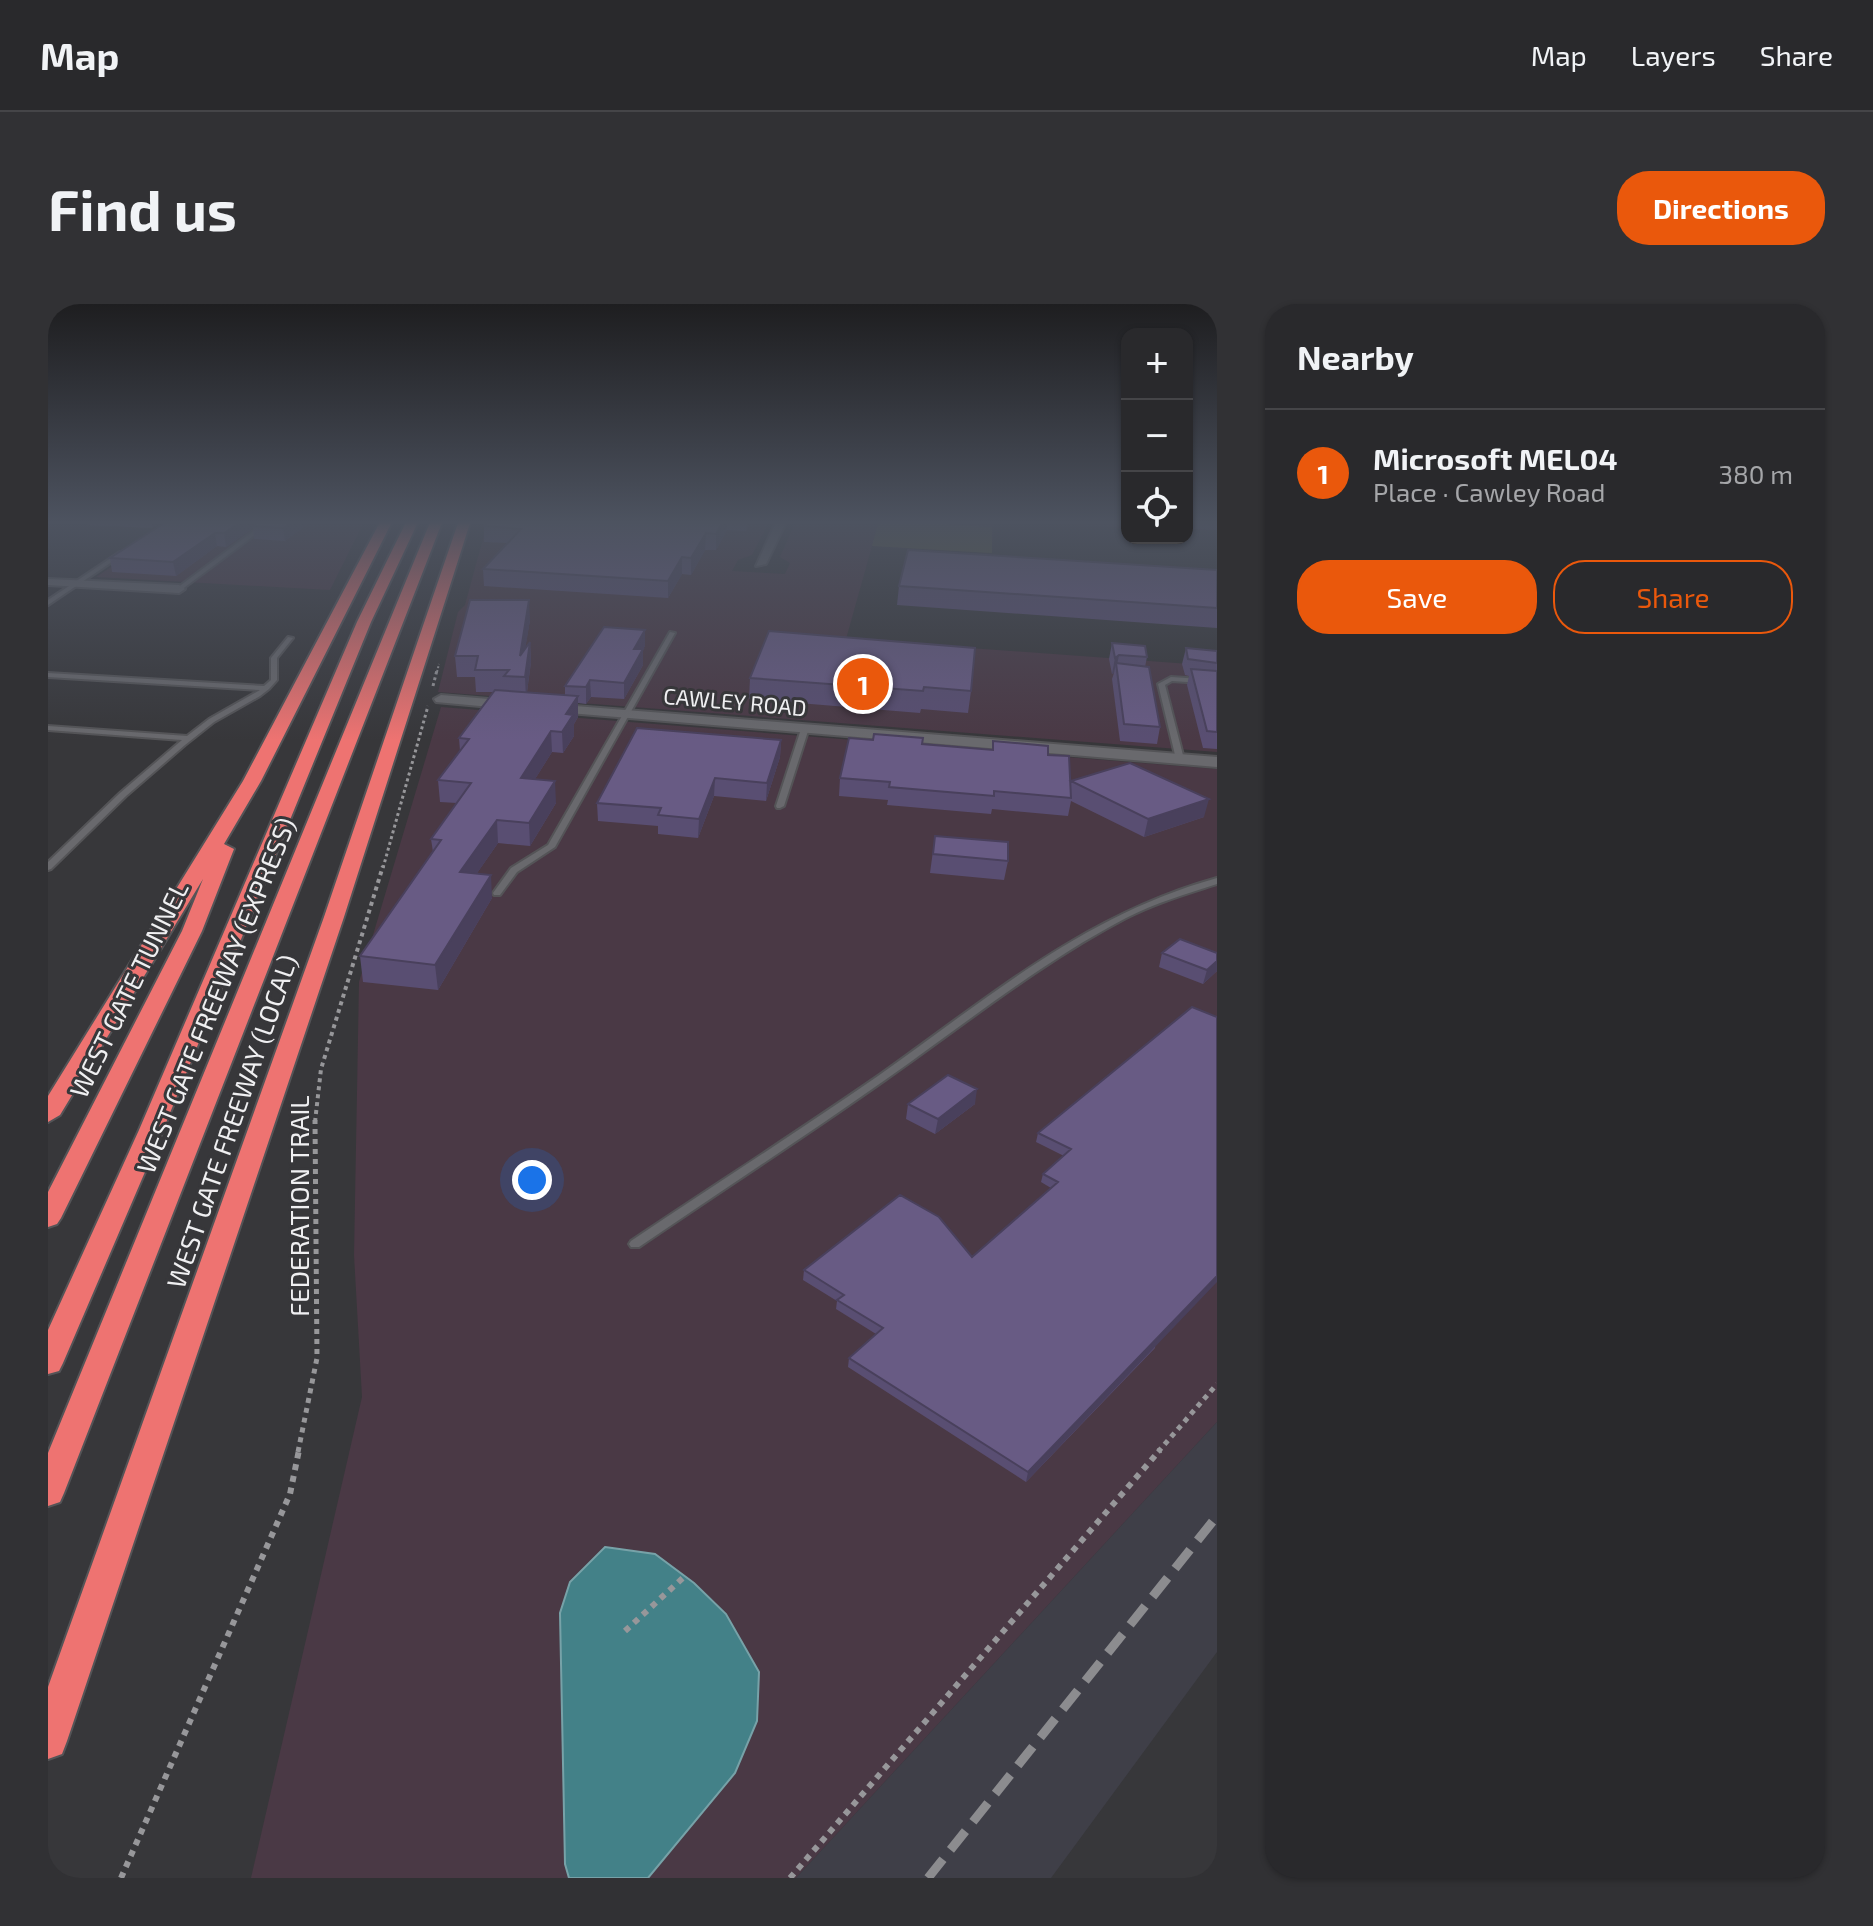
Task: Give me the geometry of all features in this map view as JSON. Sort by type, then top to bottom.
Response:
[{"type":"highway","points":[[48,1115],[140,969],[252,781],[349,593]]},
{"type":"highway","name":"WEST GATE FREEWAY (EXPRESS)","points":[[48,1363],[378,593]]},
{"type":"highway","name":"WEST GATE FREEWAY (EXPRESS)","points":[[48,1493],[408,593]]},
{"type":"highway","name":"WEST GATE FREEWAY (LOCAL)","points":[[48,1741],[334,917],[441,593]]},
{"type":"highway","name":"WEST GATE TUNNEL","points":[[48,1218],[192,931],[252,781]]},
{"type":"street","name":"CAWLEY ROAD","points":[[441,699],[1217,762]]},
{"type":"lane","points":[[497,893],[514,870],[551,847],[672,633]]},
{"type":"lane","points":[[48,867],[206,724],[259,697],[276,674],[274,658],[290,638]]},
{"type":"lane","points":[[48,675],[267,688]]},
{"type":"lane","points":[[1180,759],[1161,679],[1217,682]]},
{"type":"lane","points":[[48,728],[189,738]]},
{"type":"lane","points":[[780,806],[805,728]]},
{"type":"lane","points":[[635,1244],[1014,983],[1116,918],[1190,888],[1217,881]]},
{"type":"path","name":"FEDERATION TRAIL","points":[[121,1878],[290,1494],[317,1358],[315,1104],[321,1069],[392,837],[443,652]]},
{"type":"path","points":[[790,1878],[1217,1384]]},
{"type":"path","points":[[625,1631],[685,1576]]},
{"type":"shaded area","points":[[468,593],[859,593],[846,639],[1217,666],[1217,752],[438,692],[458,612],[465,605]]},
{"type":"shaded area","points":[[441,707],[1217,769],[1217,1422],[796,1878],[251,1878],[362,1397],[354,1255],[359,982]]},
{"type":"shaded area","points":[[1217,1422],[1217,1652],[1051,1878],[796,1878]]},
{"type":"water","points":[[605,1547],[655,1554],[694,1583],[726,1614],[759,1672],[757,1721],[735,1773],[648,1878],[569,1878],[565,1864],[560,1613],[570,1582]]},
{"type":"building","points":[[1007,593],[1217,593],[1217,608]]},
{"type":"building","points":[[470,600],[529,600],[520,656],[530,642],[525,677],[504,676],[509,670],[475,670],[478,656],[455,656]]},
{"type":"building","points":[[604,627],[645,630],[634,649],[643,649],[624,683],[590,680],[586,687],[565,686]]},
{"type":"building","points":[[769,631],[975,648],[971,691],[924,687],[923,691],[750,678]]},
{"type":"building","points":[[1112,643],[1145,646],[1147,657],[1119,655],[1115,658]]},
{"type":"building","points":[[1186,648],[1217,651],[1217,663],[1188,659]]},
{"type":"building","points":[[1116,663],[1149,667],[1160,727],[1124,724]]},
{"type":"building","points":[[1191,669],[1217,671],[1217,732],[1207,731]]},
{"type":"building","points":[[495,690],[578,696],[566,714],[573,715],[562,732],[551,731],[521,778],[555,781],[529,823],[497,820],[460,872],[491,875],[435,965],[360,956],[441,840],[431,839],[471,783],[438,780],[469,739],[459,738]]},
{"type":"building","points":[[637,728],[781,740],[767,783],[715,778],[699,819],[658,815],[661,808],[597,803]]},
{"type":"building","points":[[874,734],[923,738],[922,744],[993,750],[993,741],[1048,746],[1048,755],[1069,756],[1071,798],[994,791],[994,796],[889,787],[890,782],[840,778],[849,738],[873,740]]},
{"type":"building","points":[[1130,763],[1209,799],[1148,819],[1071,781]]},
{"type":"building","points":[[935,836],[1008,842],[1008,861],[933,854]]},
{"type":"building","points":[[1180,939],[1217,953],[1217,961],[1207,970],[1162,953]]},
{"type":"building","points":[[1192,1007],[1217,1017],[1217,1276],[1028,1472],[849,1358],[883,1328],[837,1300],[844,1295],[804,1270],[900,1195],[939,1217],[972,1257],[1058,1182],[1043,1174],[1071,1149],[1038,1133]]},
{"type":"building","points":[[948,1075],[977,1089],[938,1119],[908,1104]]},
{"type":"railway","points":[[928,1878],[1217,1516]]},
{"type":"place","name":"Microsoft MEL04","points":[[863,684]]}]
